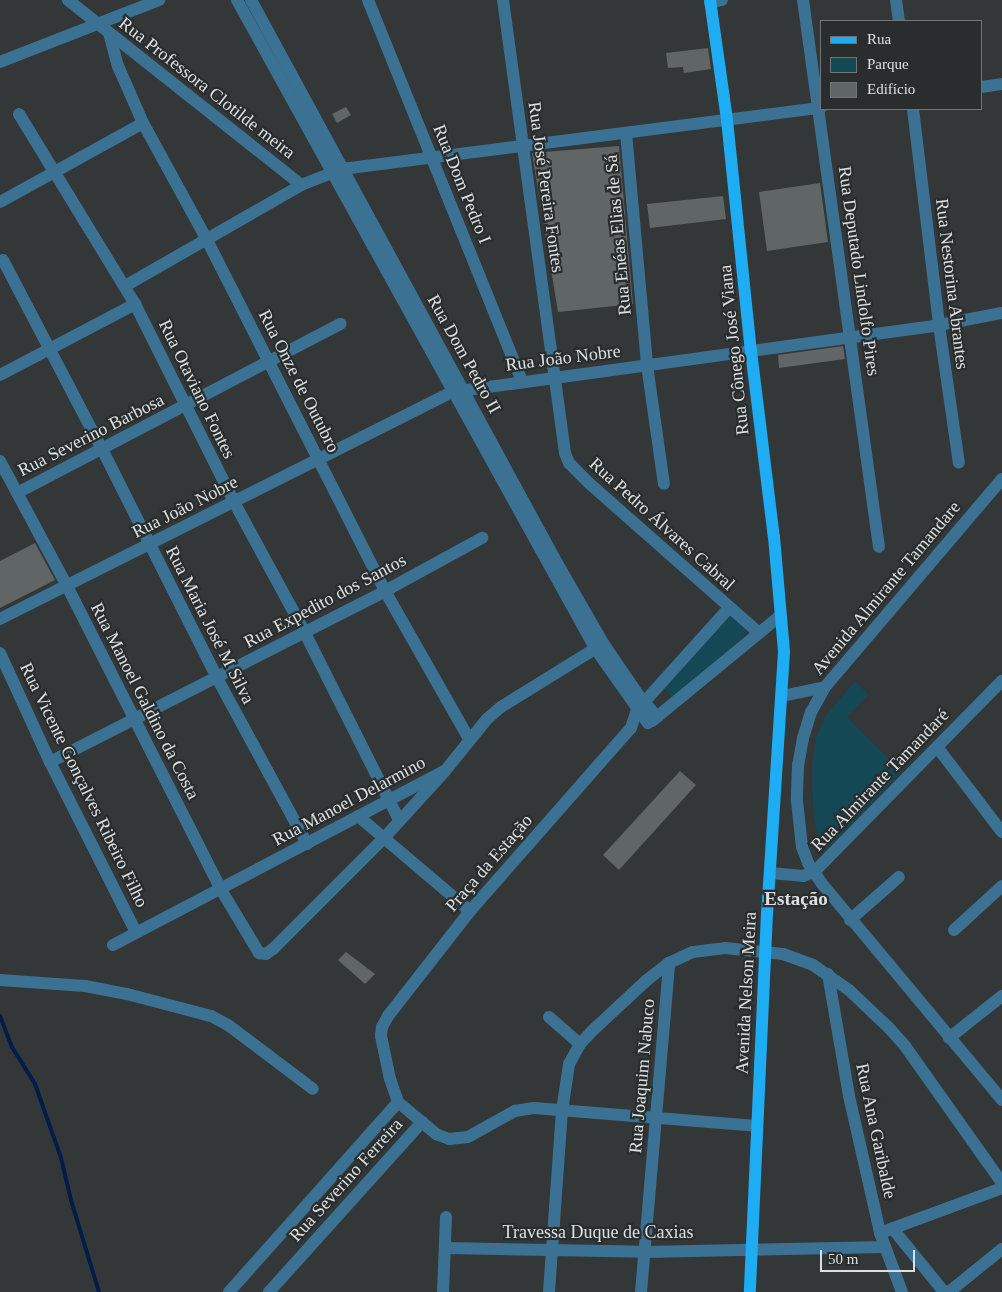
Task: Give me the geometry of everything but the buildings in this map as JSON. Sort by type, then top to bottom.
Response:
[{"type":"main road","name":"Rua Cônego José Viana","points":[[714,0],[751,351],[774,537],[784,652],[782,696]]},
{"type":"main road","name":"Avenida Nelson Meira","points":[[750,1292],[756,1126],[782,696]]},
{"type":"street","name":"Rua Professora Clotilde meira","points":[[68,0],[301,186]]},
{"type":"street","points":[[0,62],[159,0]]},
{"type":"street","name":"Rua Dom Pedro II","points":[[237,0],[337,171],[599,646],[640,706],[653,720]]},
{"type":"street","name":"Rua Dom Pedro II","points":[[251,0],[337,171]]},
{"type":"street","name":"Rua Dom Pedro I","points":[[368,0],[522,381]]},
{"type":"street","name":"Rua José Pereira Fontes","points":[[503,0],[554,378]]},
{"type":"street","name":"Rua Deputado Lindolfo Pires","points":[[803,0],[820,108]]},
{"type":"street","points":[[896,0],[899,20]]},
{"type":"street","name":"Rua Onze de Outubro","points":[[109,33],[118,66],[143,123],[207,240],[385,591],[470,739]]},
{"type":"street","points":[[982,87],[1002,84]]},
{"type":"street","points":[[125,286],[301,186],[337,171],[820,108]]},
{"type":"street","name":"Rua Deputado Lindolfo Pires","points":[[820,110],[879,547]]},
{"type":"street","name":"Rua Nestorina Abrantes","points":[[913,110],[939,325],[959,462]]},
{"type":"street","name":"Rua Otaviano Fontes","points":[[19,114],[135,304],[234,502],[304,631],[399,820]]},
{"type":"street","points":[[0,202],[143,123]]},
{"type":"street","name":"Rua Enéas Elias de Sá","points":[[626,132],[647,365],[664,484]]},
{"type":"street","name":"Rua Maria José M Silva","points":[[3,260],[102,449],[217,678],[307,844]]},
{"type":"street","points":[[0,375],[135,304]]},
{"type":"street","name":"Rua João Nobre","points":[[0,619],[458,390],[939,325],[1002,313]]},
{"type":"street","name":"Rua Severino Barbosa","points":[[17,493],[340,324]]},
{"type":"street","name":"Rua Pedro Álvares Cabral","points":[[554,378],[565,453],[573,467],[759,633]]},
{"type":"street","name":"Rua Manoel Galdino da Costa","points":[[0,461],[68,586],[220,888],[254,947],[262,954],[273,949],[385,837]]},
{"type":"street","name":"Avenida Almirante Tamandare","points":[[1002,479],[852,652],[825,687],[808,721],[798,765],[797,800],[800,838],[805,856],[814,872],[850,920],[1002,1100]]},
{"type":"street","name":"Rua Expedito dos Santos","points":[[50,762],[385,591],[482,538]]},
{"type":"street","points":[[640,706],[729,608]]},
{"type":"street","points":[[630,728],[653,720],[780,616]]},
{"type":"street","name":"Rua Manoel Delarmino","points":[[113,945],[445,771],[487,719],[501,706],[599,646]]},
{"type":"street","name":"Rua Vicente Gonçalves Ribeiro Filho","points":[[0,653],[50,762],[136,932]]},
{"type":"street","name":"Rua Almirante Tamandaré","points":[[770,873],[803,876],[814,872],[1002,681]]},
{"type":"street","points":[[782,696],[825,687]]},
{"type":"street","name":"Praça da Estação","points":[[398,1102],[390,1079],[381,1036],[382,1027],[470,911],[630,728],[640,706]]},
{"type":"street","points":[[937,747],[1002,832]]},
{"type":"street","points":[[385,837],[445,771]]},
{"type":"street","points":[[358,816],[470,911]]},
{"type":"street","points":[[850,920],[899,878]]},
{"type":"street","points":[[954,930],[1002,886]]},
{"type":"street","points":[[549,1292],[566,1074],[580,1044],[609,1014],[669,963],[693,952],[710,949],[766,951],[798,958],[828,974],[871,1010],[904,1046],[1002,1184]]},
{"type":"street","name":"Rua Joaquim Nabuco","points":[[641,1292],[669,963]]},
{"type":"street","name":"Rua Ana Garibalde","points":[[828,974],[849,1096],[887,1231],[885,1247],[902,1292]]},
{"type":"street","points":[[0,980],[85,986],[127,994],[211,1016],[228,1026],[313,1089]]},
{"type":"street","points":[[949,1038],[998,1000],[1002,1014]]},
{"type":"street","points":[[549,1017],[580,1044]]},
{"type":"street","points":[[229,1292],[398,1102],[422,1122]]},
{"type":"street","name":"Rua Severino Ferreira","points":[[269,1292],[422,1122],[442,1137],[458,1140],[472,1135],[507,1115],[534,1108],[562,1111]]},
{"type":"street","points":[[562,1111],[756,1126]]},
{"type":"street","points":[[944,1292],[887,1231],[1002,1188]]},
{"type":"street","points":[[443,1292],[446,1217]]},
{"type":"street","name":"Travessa Duque de Caxias","points":[[445,1248],[645,1252],[885,1247]]},
{"type":"street","points":[[949,1292],[1002,1249]]},
{"type":"green space","points":[[729,616],[733,616],[746,627],[744,637],[672,698],[665,689]]},
{"type":"green space","points":[[855,681],[869,695],[847,717],[902,772],[826,850],[817,833],[813,809],[812,764],[816,738],[824,718]]},
{"type":"waterway","points":[[0,1016],[12,1047],[35,1084],[61,1158],[71,1200],[99,1292]]},
{"type":"district","name":"Estação","points":[[796,899]]}]
